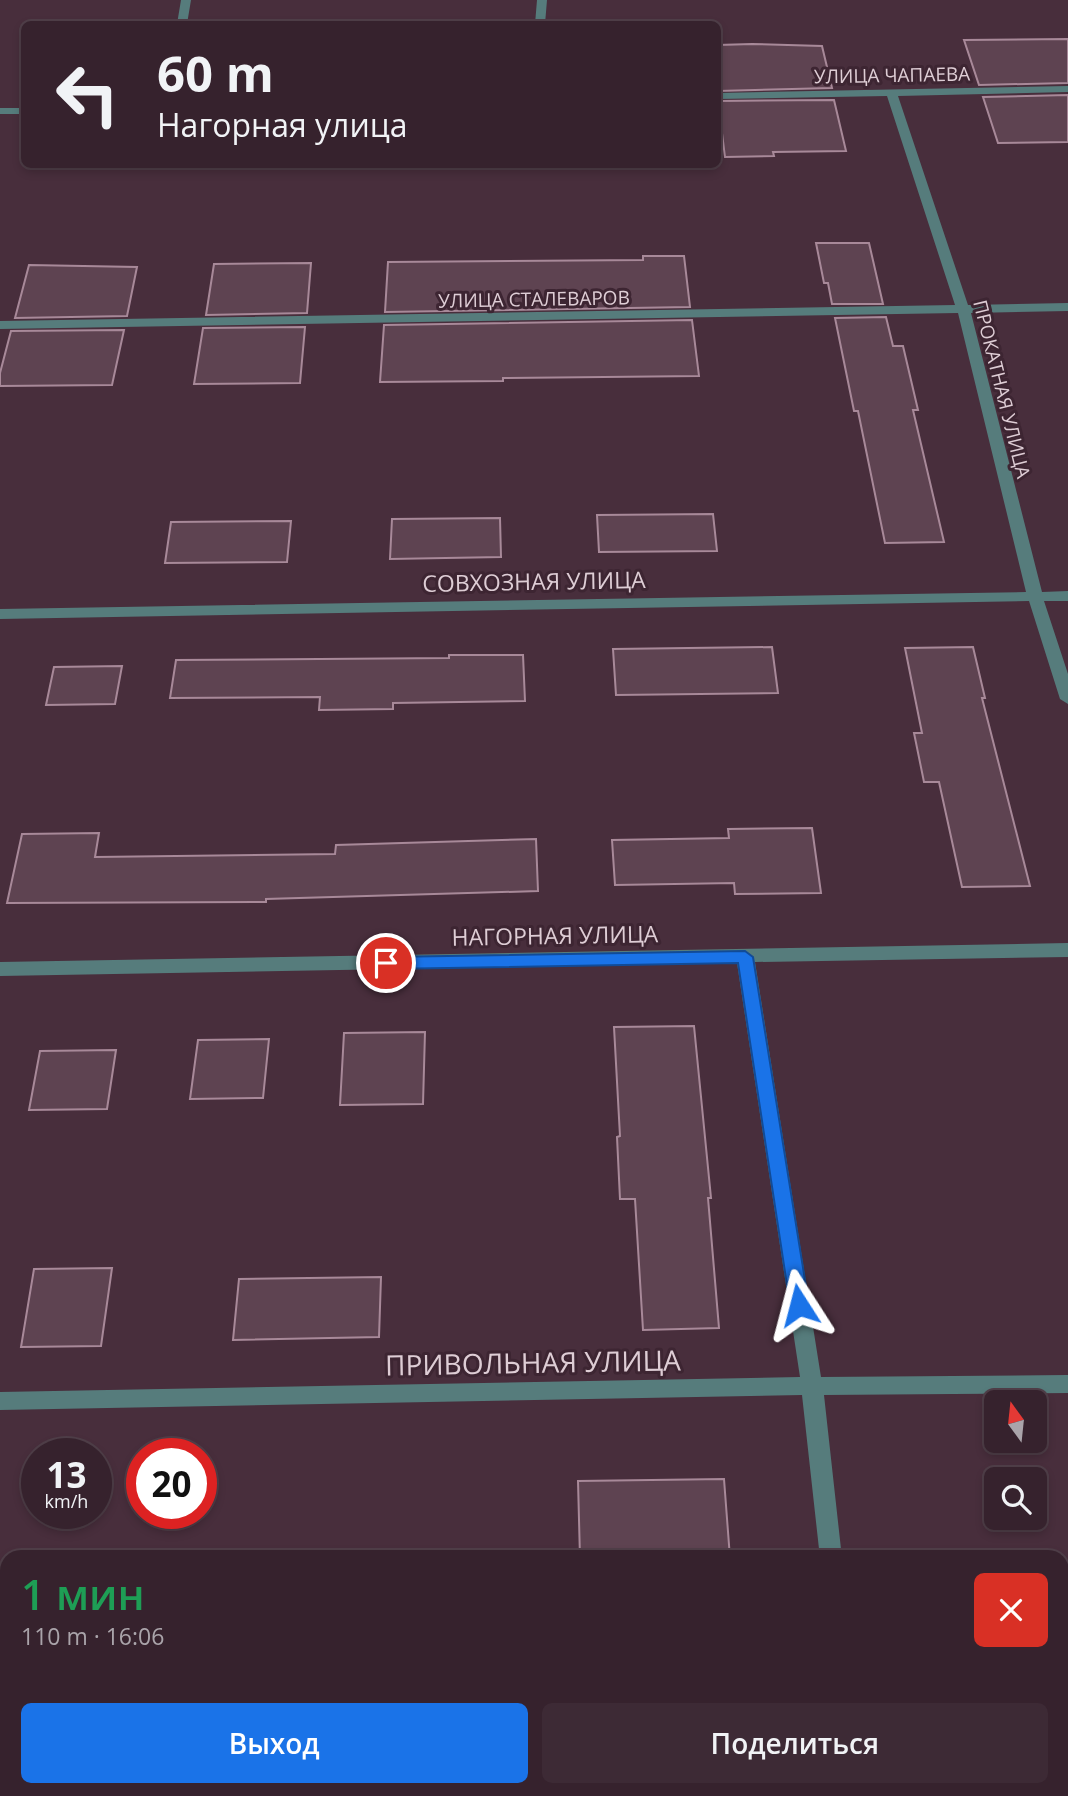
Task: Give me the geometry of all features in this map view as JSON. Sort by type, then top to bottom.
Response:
[{"type":"street","points":[[182,21],[186,0]]},
{"type":"street","points":[[540,21],[542,0]]},
{"type":"street","name":"УЛИЦА ЧАПАЕВА","points":[[721,96],[1068,89]]},
{"type":"street","name":"ПРОКАТНАЯ УЛИЦА","points":[[891,92],[963,309],[1035,596],[1068,699]]},
{"type":"street","points":[[0,111],[21,111]]},
{"type":"street","name":"УЛИЦА СТАЛЕВАРОВ","points":[[0,326],[1068,307]]},
{"type":"street","name":"СОВХОЗНАЯ УЛИЦА","points":[[0,614],[1068,596]]},
{"type":"street","name":"НАГОРНАЯ УЛИЦА","points":[[0,969],[1068,950]]},
{"type":"street","points":[[745,957],[812,1386],[830,1550]]},
{"type":"street","name":"ПРИВОЛЬНАЯ УЛИЦА","points":[[0,1401],[1068,1384]]},
{"type":"building","points":[[1068,39],[1068,83],[979,85],[964,40]]},
{"type":"building","points":[[721,45],[822,46],[832,88],[721,91]]},
{"type":"building","points":[[1068,95],[1068,142],[998,143],[983,97]]},
{"type":"building","points":[[834,100],[846,151],[773,152],[774,156],[725,157],[721,101]]},
{"type":"building","points":[[816,243],[869,243],[883,304],[832,304],[828,283],[824,283]]},
{"type":"building","points":[[643,256],[684,256],[690,307],[385,312],[388,262],[643,260]]},
{"type":"building","points":[[311,263],[307,313],[206,315],[214,264]]},
{"type":"building","points":[[29,265],[137,267],[127,316],[15,318]]},
{"type":"building","points":[[886,317],[893,346],[903,346],[918,410],[913,410],[944,542],[885,543],[858,411],[854,411],[835,318]]},
{"type":"building","points":[[692,320],[699,376],[380,382],[384,325]]},
{"type":"building","points":[[305,327],[300,383],[194,384],[203,328]]},
{"type":"building","points":[[124,330],[112,385],[0,386],[0,373],[11,331]]},
{"type":"building","points":[[713,514],[717,551],[599,552],[597,515]]},
{"type":"building","points":[[500,518],[501,557],[390,559],[392,519]]},
{"type":"building","points":[[291,521],[287,562],[165,563],[171,522]]},
{"type":"building","points":[[772,647],[778,693],[616,695],[613,649]]},
{"type":"building","points":[[973,647],[985,698],[982,698],[1030,886],[962,887],[939,782],[924,782],[914,733],[922,733],[905,648]]},
{"type":"building","points":[[449,655],[523,655],[525,701],[393,703],[393,709],[319,710],[320,697],[170,698],[176,660],[449,658]]},
{"type":"building","points":[[122,666],[115,704],[46,705],[54,667]]},
{"type":"building","points":[[812,828],[821,893],[735,894],[734,883],[615,885],[612,840],[729,838],[728,829]]},
{"type":"building","points":[[99,833],[95,857],[335,854],[336,845],[536,839],[538,891],[266,899],[266,902],[7,903],[22,834]]},
{"type":"building","points":[[694,1026],[711,1198],[708,1198],[719,1328],[643,1330],[635,1199],[620,1199],[617,1137],[620,1136],[614,1027]]},
{"type":"building","points":[[425,1032],[423,1104],[340,1105],[344,1033]]},
{"type":"building","points":[[269,1039],[263,1098],[190,1099],[198,1040]]},
{"type":"building","points":[[116,1050],[107,1109],[29,1110],[40,1051]]},
{"type":"building","points":[[112,1268],[101,1346],[21,1347],[34,1269]]},
{"type":"building","points":[[381,1277],[379,1337],[233,1340],[239,1279]]},
{"type":"building","points":[[724,1479],[729,1550],[580,1550],[578,1481]]},
{"type":"route","points":[[386,963],[745,957],[799,1305]]}]
